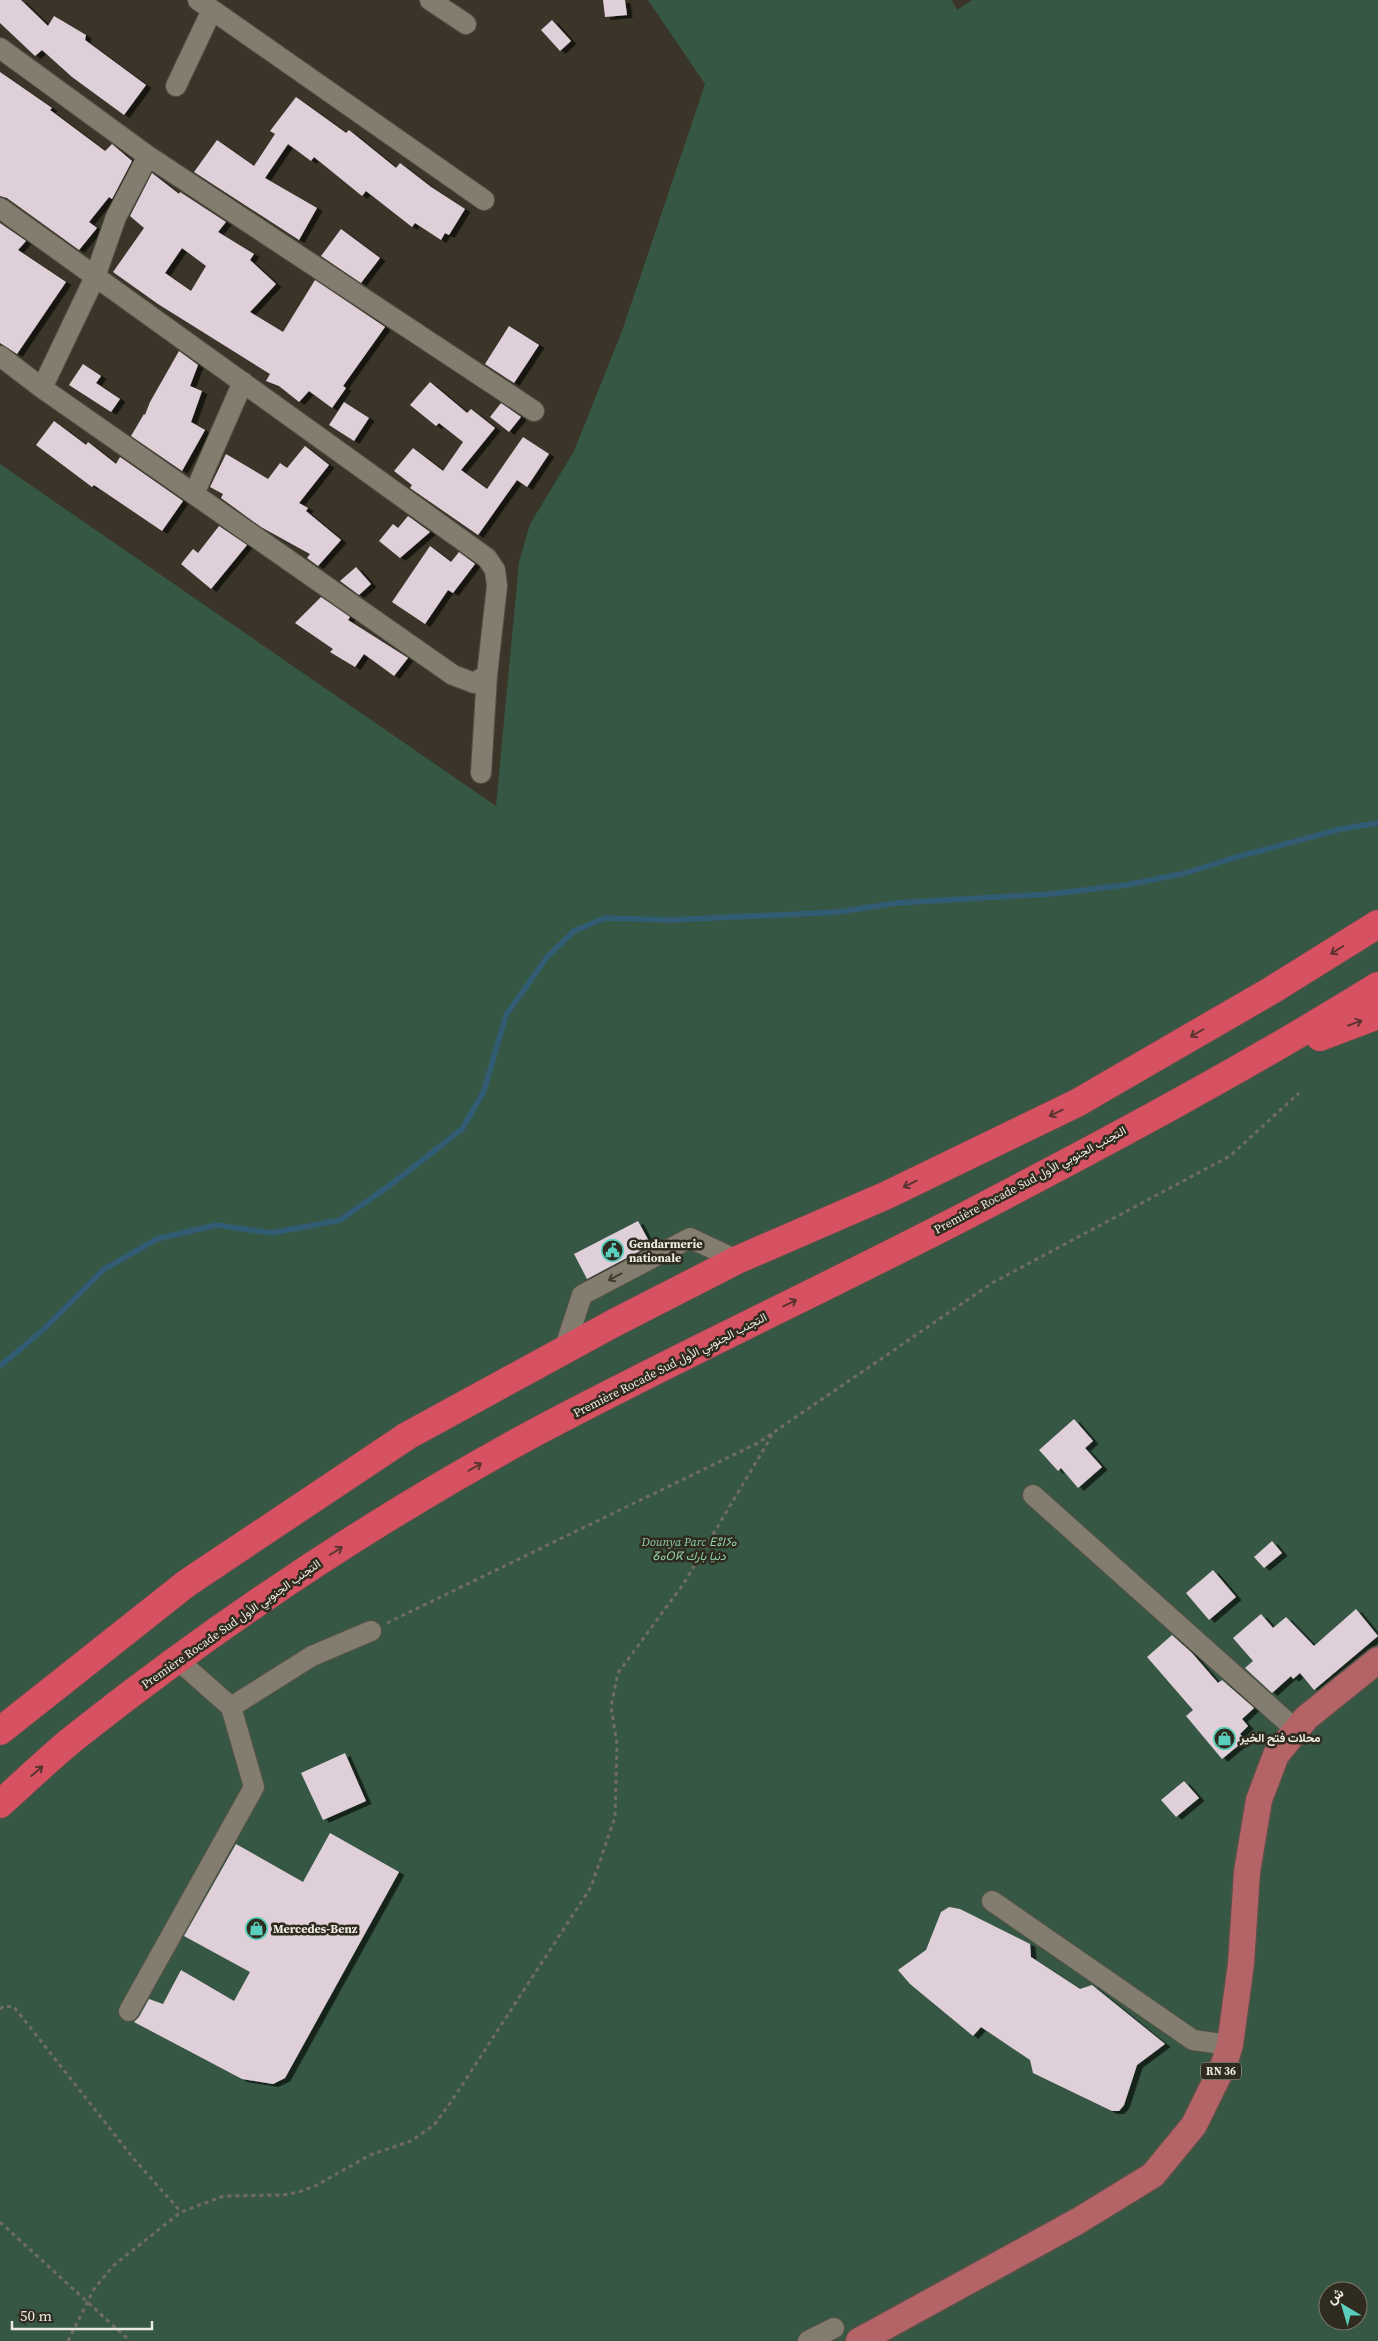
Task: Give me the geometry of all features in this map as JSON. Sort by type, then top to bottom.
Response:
[{"type":"highway","points":[[0,1731],[187,1583],[408,1436],[564,1350],[736,1260],[887,1195],[1077,1103],[1272,990],[1378,924]]},
{"type":"highway","name":"Première Rocade Sud التجنب الجنوبي الأول","points":[[0,1804],[77,1736],[290,1579],[410,1505],[535,1433],[970,1214],[1198,1091],[1378,986]]},
{"type":"highway","points":[[1198,1091],[1340,1028],[1378,1015]]},
{"type":"main road","name":"RN 36","points":[[858,2341],[1078,2222],[1153,2175],[1194,2125],[1224,2064],[1230,2045],[1241,1964],[1247,1872],[1259,1800],[1276,1756],[1306,1718],[1378,1660]]},
{"type":"street","points":[[430,0],[466,24]]},
{"type":"street","points":[[176,86],[205,5],[484,200]]},
{"type":"street","points":[[0,48],[148,156],[534,411]]},
{"type":"street","points":[[42,388],[95,277],[116,217],[148,156]]},
{"type":"street","points":[[0,208],[486,558],[495,570],[497,586],[487,674],[481,773]]},
{"type":"street","points":[[0,356],[42,388],[453,675],[474,683],[487,674]]},
{"type":"street","points":[[194,494],[243,382]]},
{"type":"street","points":[[564,1350],[582,1295],[690,1238],[736,1260]]},
{"type":"street","points":[[1033,1495],[1296,1730]]},
{"type":"street","points":[[231,1707],[312,1656],[371,1631]]},
{"type":"street","points":[[129,2010],[254,1788],[231,1707],[179,1660]]},
{"type":"street","points":[[992,1901],[1194,2040],[1230,2045]]},
{"type":"street","points":[[808,2341],[834,2328]]},
{"type":"path","points":[[371,1631],[758,1443],[992,1283],[1230,1156],[1299,1093]]},
{"type":"path","points":[[68,2341],[94,2289],[114,2265],[181,2212],[224,2196],[283,2195],[299,2192],[317,2185],[370,2155],[411,2141],[434,2125],[591,1888],[615,1817],[616,1744],[611,1707],[618,1673],[684,1583],[774,1432]]},
{"type":"path","points":[[0,2009],[4,2006],[14,2007],[134,2159],[181,2212]]},
{"type":"path","points":[[0,2222],[130,2341]]},
{"type":"green space","name":"Dounya Parc ⴹⵓⵏⵢⴰ ⵒⴰⵔⴽ دنيا بارك","points":[[648,0],[952,0],[957,10],[972,0],[1378,0],[1378,2341],[0,2341],[0,464],[496,806],[519,562],[530,524],[574,451],[622,331],[705,84]]},
{"type":"building","points":[[0,0],[21,0],[48,26],[54,16],[86,35],[85,40],[146,85],[124,115],[72,77],[42,50],[35,56],[0,23]]},
{"type":"building","points":[[603,0],[625,0],[627,15],[605,17]]},
{"type":"building","points":[[552,20],[571,41],[560,51],[541,30]]},
{"type":"building","points":[[0,72],[52,108],[50,110],[105,151],[112,144],[132,161],[112,199],[109,197],[89,222],[97,228],[79,250],[7,198],[0,196]]},
{"type":"building","points":[[296,97],[346,133],[349,130],[396,168],[400,163],[431,187],[465,209],[449,235],[445,233],[441,240],[415,223],[412,227],[366,191],[362,196],[314,157],[311,161],[288,144],[265,178],[317,208],[299,240],[194,172],[217,140],[254,166],[275,134],[270,131]]},
{"type":"building","points":[[152,173],[179,194],[180,192],[226,222],[218,232],[254,254],[250,260],[276,284],[250,312],[283,332],[315,280],[385,327],[343,386],[346,388],[332,408],[309,391],[299,402],[279,386],[266,381],[270,374],[158,304],[113,272],[144,228],[130,216]],"holes":[[[182,248],[206,266],[191,291],[165,273]]]},
{"type":"building","points":[[0,223],[26,241],[18,250],[66,282],[17,354],[0,343]]},
{"type":"building","points":[[341,229],[380,258],[361,283],[321,256]]},
{"type":"building","points":[[509,326],[539,345],[514,383],[485,364]]},
{"type":"building","points":[[179,351],[198,365],[190,386],[202,391],[191,422],[205,430],[182,471],[131,436],[145,415],[150,402]]},
{"type":"building","points":[[83,364],[101,376],[96,383],[120,399],[111,412],[69,385]]},
{"type":"building","points":[[430,382],[467,413],[471,409],[495,428],[461,470],[487,489],[523,437],[549,454],[527,487],[517,480],[478,535],[410,488],[412,485],[394,471],[413,448],[443,471],[463,442],[439,423],[436,426],[410,405]]},
{"type":"building","points":[[344,402],[369,418],[354,441],[329,425]]},
{"type":"building","points":[[501,403],[521,417],[509,432],[490,417]]},
{"type":"building","points":[[54,421],[86,445],[88,442],[116,464],[120,457],[183,501],[162,531],[94,485],[92,487],[36,445]]},
{"type":"building","points":[[305,446],[329,465],[299,503],[308,508],[306,511],[341,540],[318,566],[307,558],[310,554],[261,527],[221,498],[223,494],[210,487],[226,454],[268,479],[280,463],[287,468]]},
{"type":"building","points":[[408,516],[430,532],[400,558],[379,541],[393,524],[398,528]]},
{"type":"building","points":[[219,526],[247,545],[211,589],[181,564],[193,549],[198,553]]},
{"type":"building","points":[[430,546],[451,562],[459,552],[475,564],[453,593],[448,590],[425,624],[392,602]]},
{"type":"building","points":[[356,567],[371,584],[359,595],[340,581]]},
{"type":"building","points":[[321,597],[350,617],[348,620],[408,658],[394,676],[364,654],[355,667],[330,652],[333,649],[295,623]]},
{"type":"building","name":"Gendarmerie nationale","points":[[638,1221],[651,1245],[587,1279],[574,1254]]},
{"type":"building","points":[[1074,1419],[1093,1441],[1085,1448],[1102,1467],[1078,1488],[1061,1468],[1058,1471],[1039,1450]]},
{"type":"building","points":[[1272,1541],[1282,1553],[1264,1568],[1254,1557]]},
{"type":"building","points":[[1213,1570],[1236,1597],[1209,1620],[1186,1593]]},
{"type":"building","points":[[1356,1609],[1378,1636],[1314,1690],[1300,1673],[1293,1679],[1291,1676],[1272,1693],[1245,1668],[1253,1661],[1233,1638],[1261,1614],[1273,1628],[1286,1617],[1314,1646]]},
{"type":"building","points":[[1172,1635],[1192,1653],[1218,1683],[1222,1680],[1254,1708],[1242,1719],[1248,1726],[1240,1734],[1245,1740],[1222,1759],[1186,1716],[1193,1710],[1147,1657]]},
{"type":"building","points":[[345,1753],[366,1801],[323,1820],[301,1773]]},
{"type":"building","points":[[1184,1781],[1199,1798],[1176,1817],[1161,1800]]},
{"type":"building","points":[[330,1833],[399,1872],[285,2078],[273,2084],[242,2079],[134,2022],[149,1999],[163,2004],[181,1970],[234,2001],[250,1972],[184,1936],[236,1844],[303,1882]]},
{"type":"building","points":[[949,1907],[960,1909],[1030,1944],[1031,1957],[1080,1989],[1092,1985],[1165,2044],[1137,2065],[1124,2105],[1119,2111],[1112,2111],[1033,2073],[1030,2060],[981,2027],[973,2036],[910,1984],[898,1970],[926,1950],[941,1912]]},
{"type":"waterway","points":[[0,1366],[44,1329],[103,1270],[157,1239],[216,1225],[272,1233],[340,1220],[393,1183],[462,1129],[484,1091],[506,1015],[548,956],[574,931],[605,918],[671,920],[839,912],[896,903],[1050,894],[1126,885],[1186,873],[1233,858],[1341,829],[1378,823]]},
{"type":"place","name":"Gendarmerie nationale","points":[[613,1251]]},
{"type":"place","name":"محلات فتح الخير","points":[[1224,1738]]},
{"type":"place","name":"Mercedes-Benz","points":[[257,1929]]}]
